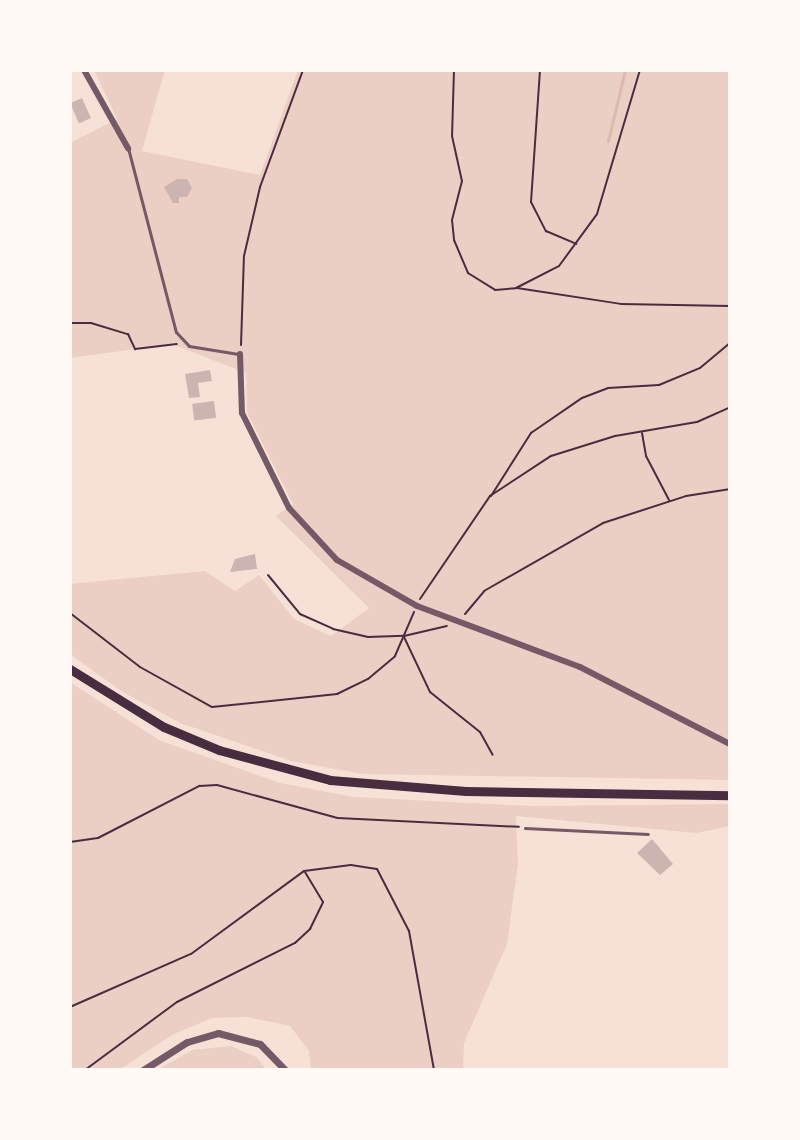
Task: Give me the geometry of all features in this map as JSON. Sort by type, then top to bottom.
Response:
[{"type":"main road","points":[[70,669],[164,727],[219,750],[330,780],[466,791],[730,795]]},
{"type":"street","points":[[84,70],[128,148]]},
{"type":"street","points":[[240,354],[242,413],[289,508],[337,560],[417,606],[580,667],[730,744]]},
{"type":"street","points":[[143,1070],[187,1042],[218,1033],[253,1040],[285,1070]]},
{"type":"lane","points":[[128,148],[176,332],[185,343],[240,354]]},
{"type":"lane","points":[[525,828],[648,834]]},
{"type":"path","points":[[240,354],[244,256],[260,187],[303,70]]},
{"type":"path","points":[[454,70],[452,136],[462,181],[452,220],[454,240],[468,273],[481,286],[516,288],[621,304],[730,306]]},
{"type":"path","points":[[540,70],[531,202],[546,231],[577,244]]},
{"type":"path","points":[[516,288],[559,266],[597,214],[640,70]]},
{"type":"path","points":[[70,323],[91,323],[128,334],[135,349],[185,343]]},
{"type":"path","points":[[70,613],[140,667],[212,707],[337,694],[395,656],[417,606],[531,433],[582,398],[608,388],[659,385],[700,368],[730,343]]},
{"type":"path","points":[[490,496],[551,456],[642,431],[697,422],[730,407]]},
{"type":"path","points":[[642,431],[646,456],[669,502]]},
{"type":"path","points":[[268,575],[300,614],[333,629],[368,637],[404,636],[457,623],[484,591],[603,523],[669,502],[730,489]]},
{"type":"path","points":[[404,636],[430,692],[480,732],[493,755]]},
{"type":"path","points":[[70,842],[98,838],[199,786],[217,785],[338,818],[525,828]]},
{"type":"path","points":[[70,1007],[191,954],[304,871],[351,865],[377,869],[409,931],[434,1070]]},
{"type":"path","points":[[85,1070],[177,1002],[295,943],[310,929],[323,902],[304,871]]},
{"type":"shaded area","points":[[94,70],[165,70],[142,151],[260,175],[298,70],[730,70],[730,780],[363,774],[291,761],[180,723],[121,691],[70,654],[70,584],[205,571],[235,591],[259,575],[294,619],[331,636],[369,608],[276,516],[293,504],[247,412],[246,373],[172,344],[70,358],[70,143],[117,119]]},
{"type":"shaded area","points":[[70,682],[159,740],[280,783],[354,797],[531,806],[730,804],[730,826],[696,833],[516,816],[518,864],[507,944],[464,1043],[463,1070],[311,1070],[309,1051],[290,1026],[247,1017],[212,1018],[172,1035],[119,1070],[70,1070]]},
{"type":"shaded area","points":[[231,1046],[256,1057],[267,1070],[157,1070],[192,1050]]},
{"type":"building","points":[[82,98],[91,118],[79,123],[70,103]]},
{"type":"building","points":[[177,179],[187,179],[192,188],[187,197],[179,197],[179,203],[173,203],[164,187]]},
{"type":"building","points":[[210,370],[212,381],[198,383],[200,397],[189,398],[185,374]]},
{"type":"building","points":[[214,401],[216,418],[194,421],[192,404]]},
{"type":"building","points":[[255,554],[257,569],[230,572],[235,559]]},
{"type":"building","points":[[652,839],[673,864],[660,875],[637,853]]},
{"type":"waterway","points":[[608,141],[625,70]]}]
